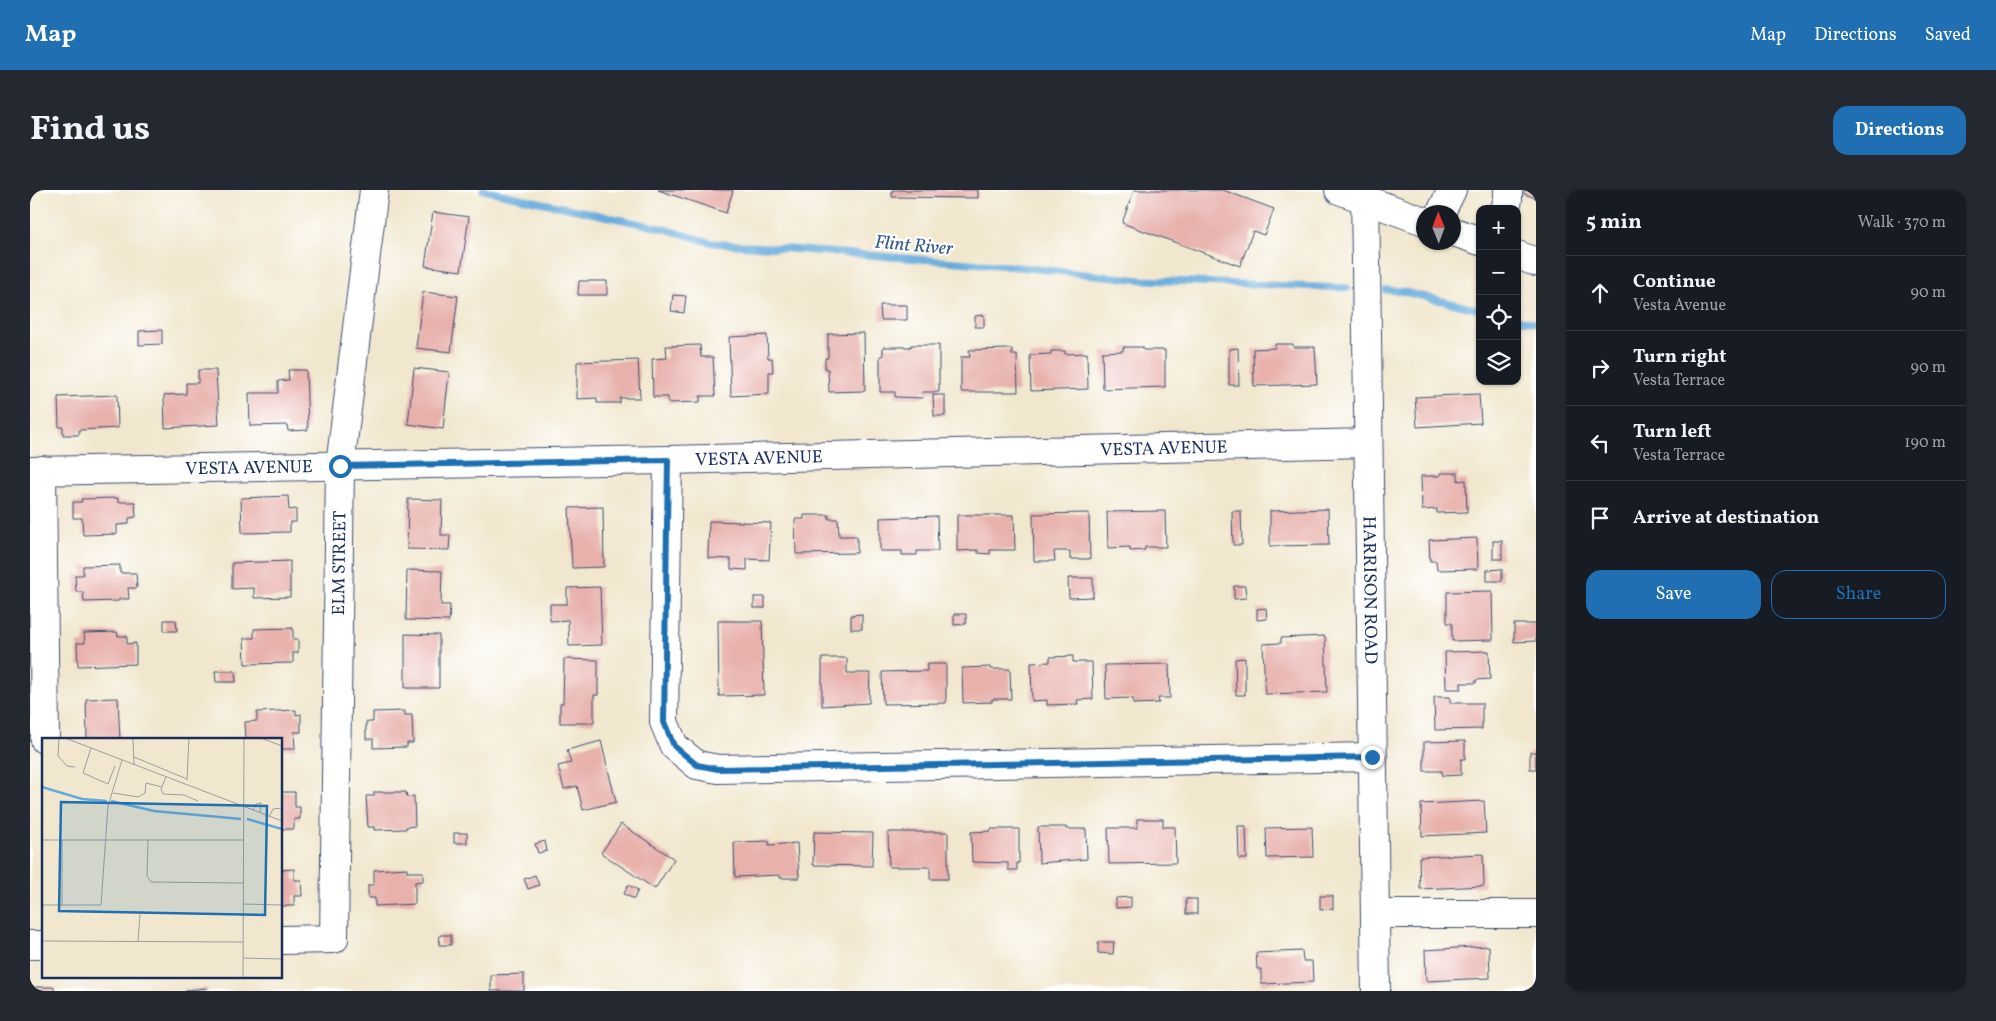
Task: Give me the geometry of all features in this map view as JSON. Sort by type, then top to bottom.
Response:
[{"type":"street","name":"ELM STREET","points":[[282,940],[334,938],[340,466],[374,190]]},
{"type":"street","points":[[1339,190],[1365,195],[1416,217]]},
{"type":"street","points":[[1444,205],[1452,190]]},
{"type":"street","points":[[1506,205],[1508,190]]},
{"type":"street","name":"HARRISON ROAD","points":[[1365,195],[1376,991]]},
{"type":"street","points":[[1461,234],[1476,240]]},
{"type":"street","points":[[1521,256],[1536,262]]},
{"type":"street","name":"VESTA AVENUE","points":[[36,470],[668,460],[1368,443]]},
{"type":"street","points":[[668,460],[664,722],[674,746],[697,765],[718,769],[1372,757]]},
{"type":"street","points":[[36,470],[45,738]]},
{"type":"street","points":[[1375,914],[1536,914]]},
{"type":"building","points":[[658,190],[733,190],[726,213]]},
{"type":"building","points":[[892,190],[978,190],[978,198],[892,197]]},
{"type":"building","points":[[1134,190],[1223,190],[1274,209],[1264,235],[1253,231],[1240,266],[1122,223]]},
{"type":"building","points":[[1525,190],[1536,190],[1536,198],[1524,194]]},
{"type":"building","points":[[433,212],[469,217],[461,271],[425,266]]},
{"type":"building","points":[[579,281],[607,281],[607,295],[578,295]]},
{"type":"building","points":[[423,292],[458,296],[451,352],[416,348]]},
{"type":"building","points":[[673,295],[686,296],[684,313],[671,311]]},
{"type":"building","points":[[880,305],[907,305],[907,320],[881,320]]},
{"type":"building","points":[[984,315],[984,327],[975,327],[975,316]]},
{"type":"building","points":[[162,330],[162,344],[139,345],[139,331]]},
{"type":"building","points":[[864,333],[865,391],[829,392],[828,369],[825,369],[825,358],[828,358],[828,334]]},
{"type":"building","points":[[767,335],[768,358],[772,358],[773,372],[769,372],[769,394],[731,396],[729,337]]},
{"type":"building","points":[[1275,344],[1293,344],[1293,347],[1315,347],[1317,384],[1254,386],[1253,349],[1275,348]]},
{"type":"building","points":[[700,345],[701,357],[713,357],[715,396],[700,396],[700,402],[668,403],[668,397],[653,397],[652,359],[667,358],[666,346]]},
{"type":"building","points":[[911,345],[939,345],[939,392],[922,392],[923,398],[895,397],[895,392],[880,392],[880,356],[883,356],[883,347],[911,347]]},
{"type":"building","points":[[1123,347],[1143,347],[1143,350],[1165,350],[1165,387],[1103,389],[1102,352],[1123,351]]},
{"type":"building","points":[[1238,348],[1239,385],[1229,385],[1229,349]]},
{"type":"building","points":[[1012,349],[1012,355],[1017,355],[1018,392],[961,392],[961,357],[970,357],[969,350]]},
{"type":"building","points":[[1051,351],[1065,351],[1065,354],[1087,353],[1088,389],[1031,391],[1030,355],[1051,354]]},
{"type":"building","points":[[638,360],[640,398],[620,398],[620,403],[597,403],[597,398],[577,399],[577,362]]},
{"type":"building","points":[[414,368],[449,372],[443,429],[408,424]]},
{"type":"building","points":[[198,370],[216,370],[219,425],[165,428],[164,395],[186,394],[186,383],[198,383]]},
{"type":"building","points":[[288,370],[306,370],[308,430],[288,431],[287,425],[250,426],[249,393],[278,393],[278,381],[289,380]]},
{"type":"building","points":[[1479,394],[1481,423],[1417,427],[1415,397]]},
{"type":"building","points":[[117,395],[118,428],[79,430],[79,435],[63,435],[63,427],[59,427],[58,397]]},
{"type":"building","points":[[933,395],[945,395],[945,416],[934,416]]},
{"type":"building","points":[[1440,473],[1458,473],[1458,481],[1466,480],[1467,512],[1437,513],[1437,509],[1422,510],[1421,476],[1440,476]]},
{"type":"building","points":[[288,496],[289,510],[296,509],[296,522],[290,522],[290,532],[242,533],[241,498]]},
{"type":"building","points":[[118,498],[118,502],[135,502],[136,517],[129,518],[129,524],[117,525],[117,534],[83,535],[82,518],[73,518],[73,502],[82,502],[81,499]]},
{"type":"building","points":[[408,499],[442,500],[441,535],[450,535],[449,550],[407,549]]},
{"type":"building","points":[[603,507],[604,567],[572,568],[569,508]]},
{"type":"building","points":[[1328,509],[1329,545],[1270,546],[1270,511]]},
{"type":"building","points":[[1165,511],[1166,547],[1145,547],[1145,550],[1130,551],[1130,547],[1108,548],[1107,512]]},
{"type":"building","points":[[1232,511],[1241,511],[1242,545],[1233,545]]},
{"type":"building","points":[[1089,513],[1090,559],[1070,559],[1070,551],[1054,551],[1055,561],[1034,561],[1033,514]]},
{"type":"building","points":[[804,515],[829,515],[829,519],[838,519],[839,536],[857,536],[857,553],[796,554],[795,519],[804,519]]},
{"type":"building","points":[[957,515],[1014,515],[1015,550],[990,550],[990,554],[978,553],[978,550],[957,551]]},
{"type":"building","points":[[937,516],[938,551],[917,551],[917,555],[902,555],[902,551],[880,551],[880,518]]},
{"type":"building","points":[[709,521],[771,523],[769,560],[747,559],[747,570],[731,569],[731,559],[708,558]]},
{"type":"building","points":[[1477,538],[1478,569],[1437,570],[1436,561],[1430,561],[1429,540]]},
{"type":"building","points":[[1493,541],[1502,541],[1502,559],[1493,559]]},
{"type":"building","points":[[290,561],[290,597],[254,598],[254,588],[232,589],[232,563]]},
{"type":"building","points":[[120,565],[120,573],[136,573],[137,588],[128,588],[129,599],[84,602],[83,592],[76,592],[75,575],[83,575],[83,566]]},
{"type":"building","points":[[1502,569],[1502,581],[1487,581],[1487,570]]},
{"type":"building","points":[[407,570],[442,571],[441,605],[450,605],[449,621],[406,620]]},
{"type":"building","points":[[1068,578],[1093,578],[1093,597],[1069,598]]},
{"type":"building","points":[[1234,586],[1245,586],[1246,598],[1234,599]]},
{"type":"building","points":[[600,587],[602,645],[569,646],[568,620],[550,621],[550,604],[567,604],[567,588]]},
{"type":"building","points":[[1492,591],[1493,640],[1452,641],[1452,623],[1447,623],[1447,592]]},
{"type":"building","points":[[754,597],[765,597],[765,608],[754,608]]},
{"type":"building","points":[[1266,608],[1267,619],[1257,620],[1257,609]]},
{"type":"building","points":[[862,614],[862,629],[851,629],[851,615]]},
{"type":"building","points":[[954,614],[966,614],[966,624],[954,625]]},
{"type":"building","points":[[164,620],[176,620],[177,631],[164,631]]},
{"type":"building","points":[[718,621],[762,621],[764,695],[719,696]]},
{"type":"building","points":[[1514,624],[1536,624],[1536,641],[1514,642]]},
{"type":"building","points":[[293,628],[293,639],[298,639],[298,653],[293,653],[293,663],[245,664],[244,638],[254,638],[254,629]]},
{"type":"building","points":[[117,632],[118,636],[127,636],[127,644],[136,643],[136,664],[78,666],[77,643],[85,643],[84,633]]},
{"type":"building","points":[[405,634],[439,635],[439,688],[405,688]]},
{"type":"building","points":[[1325,636],[1327,692],[1265,694],[1263,644],[1281,643],[1281,638]]},
{"type":"building","points":[[1489,651],[1490,679],[1476,680],[1476,683],[1461,683],[1461,689],[1446,689],[1445,652]]},
{"type":"building","points":[[1073,656],[1073,662],[1092,662],[1093,699],[1077,700],[1078,704],[1047,705],[1047,700],[1032,701],[1031,663],[1050,662],[1050,657]]},
{"type":"building","points":[[822,658],[847,658],[847,673],[870,673],[869,703],[822,706]]},
{"type":"building","points":[[1245,658],[1245,695],[1236,695],[1235,659]]},
{"type":"building","points":[[564,659],[598,660],[598,695],[594,695],[594,723],[560,723],[560,703],[563,703]]},
{"type":"building","points":[[927,664],[946,664],[946,703],[883,704],[882,672],[927,671]]},
{"type":"building","points":[[1169,664],[1170,698],[1158,698],[1159,703],[1133,704],[1133,698],[1106,699],[1105,665]]},
{"type":"building","points":[[990,667],[990,669],[1010,669],[1011,699],[992,699],[992,702],[963,703],[962,668]]},
{"type":"building","points":[[215,671],[235,671],[236,682],[216,682]]},
{"type":"building","points":[[1434,697],[1450,697],[1450,703],[1482,703],[1482,729],[1435,730]]},
{"type":"building","points":[[118,698],[120,738],[87,738],[86,699]]},
{"type":"building","points":[[296,710],[296,715],[301,714],[301,732],[294,732],[295,749],[282,749],[282,738],[246,738],[245,722],[257,721],[257,712]]},
{"type":"building","points":[[405,711],[405,715],[412,715],[413,743],[407,743],[407,747],[373,748],[373,739],[366,739],[366,722],[373,722],[373,712]]},
{"type":"building","points":[[601,741],[616,802],[583,810],[577,786],[564,789],[558,766],[571,763],[567,750]]},
{"type":"building","points":[[1465,741],[1465,759],[1461,759],[1461,775],[1442,776],[1442,771],[1424,771],[1424,742]]},
{"type":"building","points":[[1530,752],[1536,752],[1536,769],[1530,769]]},
{"type":"building","points":[[282,792],[295,792],[295,807],[300,807],[300,819],[294,819],[294,829],[282,829]]},
{"type":"building","points":[[374,792],[406,792],[407,797],[414,796],[415,826],[406,827],[406,829],[374,830],[374,827],[368,827],[366,796],[374,796]]},
{"type":"building","points":[[1484,801],[1486,833],[1422,836],[1421,804]]},
{"type":"building","points":[[1137,819],[1163,819],[1163,827],[1175,827],[1176,863],[1109,864],[1108,828],[1137,828]]},
{"type":"building","points":[[621,824],[674,859],[655,889],[601,853]]},
{"type":"building","points":[[1238,826],[1246,826],[1247,859],[1239,859]]},
{"type":"building","points":[[1038,827],[1086,829],[1087,859],[1039,863]]},
{"type":"building","points":[[1312,827],[1313,857],[1267,858],[1266,828]]},
{"type":"building","points":[[991,829],[1019,829],[1019,863],[1017,863],[1017,870],[1008,870],[1008,863],[972,862],[971,832],[991,831]]},
{"type":"building","points":[[814,832],[873,833],[872,866],[813,865]]},
{"type":"building","points":[[888,832],[948,832],[948,879],[930,879],[930,867],[889,867]]},
{"type":"building","points":[[454,833],[467,833],[467,843],[454,843]]},
{"type":"building","points":[[545,841],[547,851],[538,853],[535,844]]},
{"type":"building","points":[[769,841],[769,845],[797,843],[799,878],[780,878],[780,875],[735,877],[734,842]]},
{"type":"building","points":[[1483,854],[1484,886],[1420,889],[1419,857]]},
{"type":"building","points":[[407,868],[407,872],[423,872],[423,881],[415,882],[415,904],[375,906],[375,898],[368,898],[368,885],[374,885],[374,870]]},
{"type":"building","points":[[294,869],[294,880],[301,880],[302,896],[294,896],[294,906],[282,906],[282,870]]},
{"type":"building","points":[[535,875],[539,885],[528,889],[524,879]]},
{"type":"building","points":[[628,885],[638,890],[634,899],[624,894]]},
{"type":"building","points":[[1320,896],[1333,896],[1333,909],[1320,910]]},
{"type":"building","points":[[1131,897],[1131,907],[1116,908],[1116,898]]},
{"type":"building","points":[[1186,899],[1197,899],[1197,914],[1186,914]]},
{"type":"building","points":[[440,935],[451,935],[451,945],[439,945]]},
{"type":"building","points":[[1098,942],[1114,942],[1113,954],[1098,953]]},
{"type":"building","points":[[1489,946],[1490,978],[1426,981],[1425,950]]},
{"type":"building","points":[[1302,951],[1303,961],[1312,961],[1313,982],[1261,984],[1261,969],[1257,969],[1256,953]]},
{"type":"building","points":[[524,974],[524,991],[491,991],[491,975]]},
{"type":"building","points":[[30,987],[54,987],[54,991],[30,991]]},
{"type":"building","points":[[207,988],[208,991],[186,991],[186,990]]},
{"type":"waterway","name":"Flint River","points":[[483,190],[665,229],[712,243],[1008,266],[1143,280],[1347,288]]},
{"type":"waterway","name":"Flint River","points":[[1386,290],[1400,291],[1476,309]]},
{"type":"waterway","name":"Flint River","points":[[1521,320],[1536,323]]},
{"type":"route","points":[[340,466],[668,460],[664,722],[674,746],[697,765],[718,769],[1372,757]]}]
